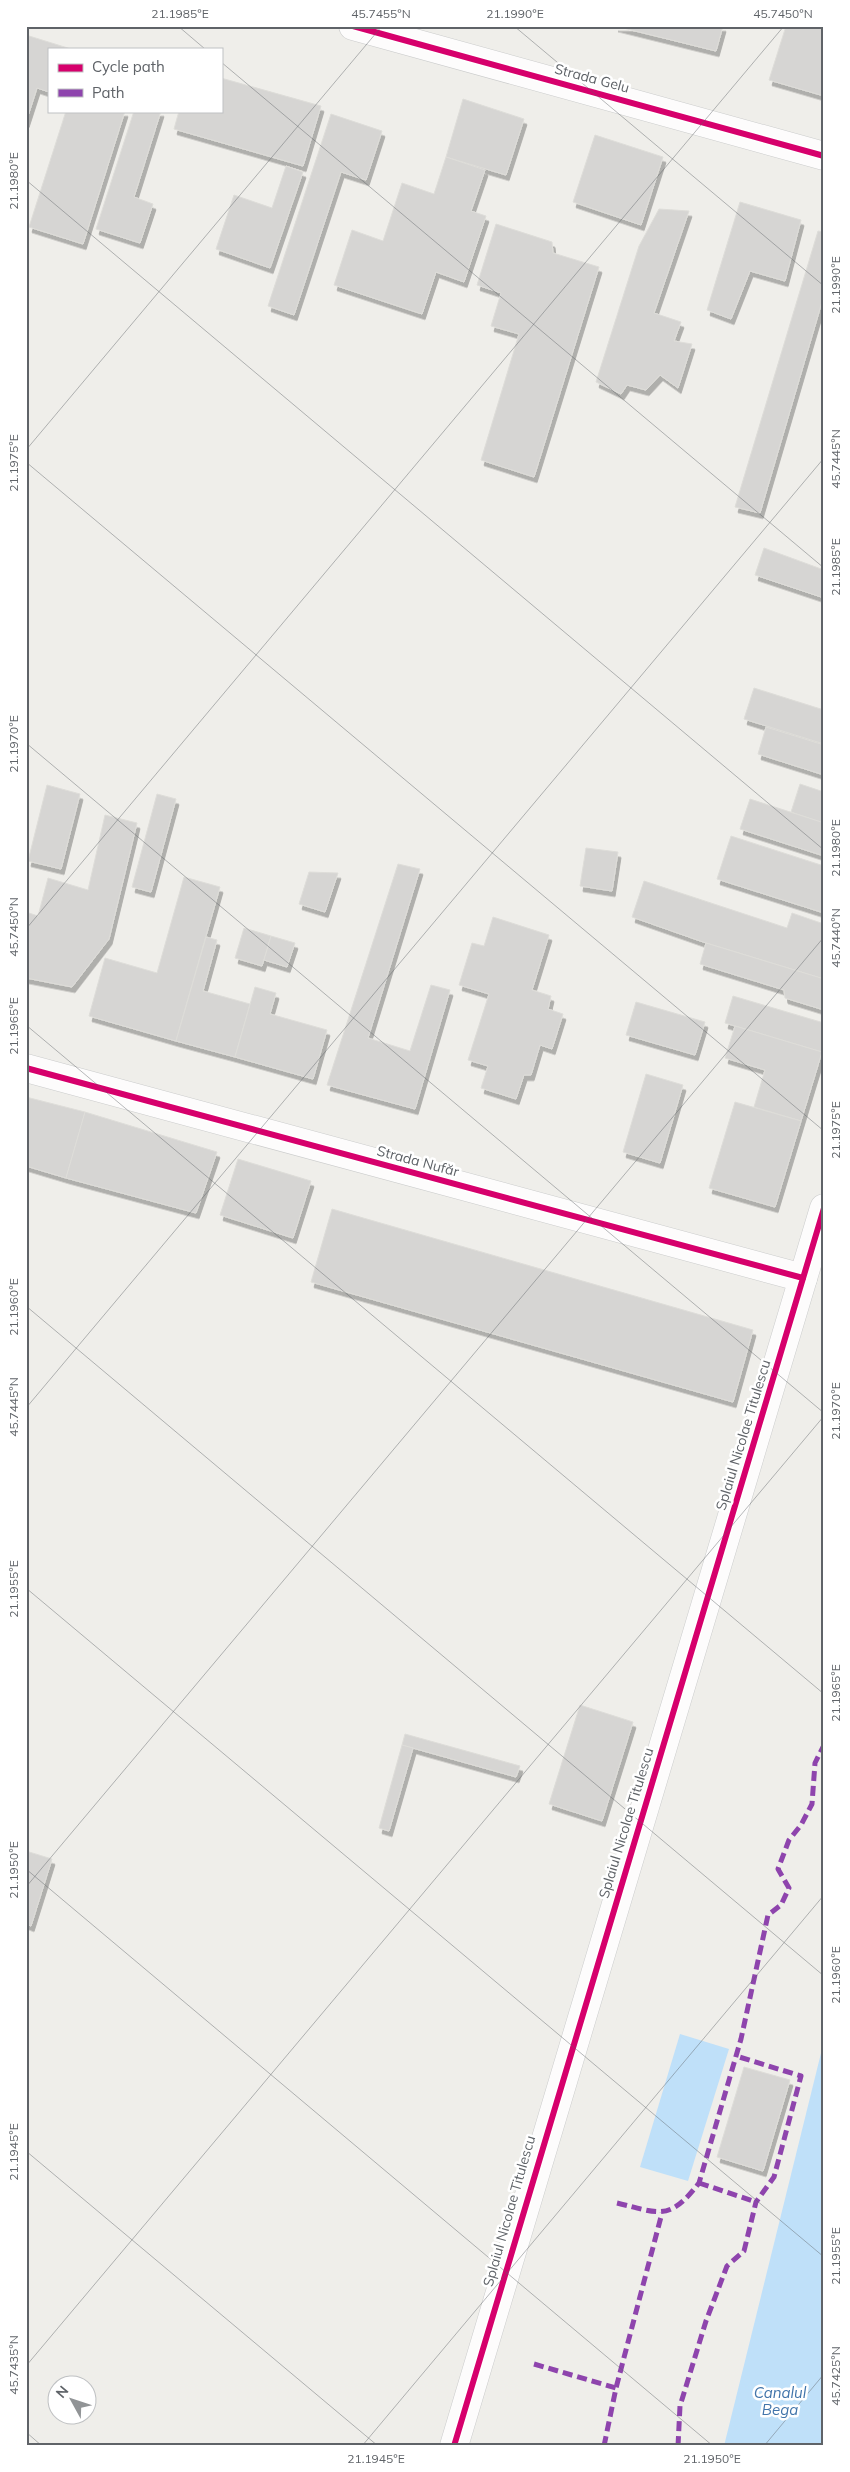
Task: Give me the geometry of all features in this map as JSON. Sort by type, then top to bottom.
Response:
[{"type":"street","name":"Strada Gelu","points":[[353,26],[824,156]]},
{"type":"street","name":"Strada Nufăr","points":[[26,1068],[803,1278]]},
{"type":"street","name":"Splaiul Nicolae Titulescu","points":[[454,2446],[824,1208]]},
{"type":"water","points":[[680,2034],[729,2049],[688,2181],[640,2167]]},
{"type":"water","name":"Canalul Bega","points":[[824,2041],[824,2446],[724,2446]]},
{"type":"building","points":[[615,26],[723,26],[716,51]]},
{"type":"building","points":[[786,26],[824,26],[824,96],[769,80]]},
{"type":"building","points":[[26,35],[68,48],[48,48],[48,92],[37,88],[26,122]]},
{"type":"building","points":[[222,78],[321,106],[303,166],[174,129],[179,112],[222,112]]},
{"type":"building","points":[[463,99],[524,119],[506,175],[446,157]]},
{"type":"building","points":[[66,112],[125,112],[83,244],[29,227]]},
{"type":"building","points":[[134,112],[161,112],[134,197],[153,204],[140,243],[96,229]]},
{"type":"building","points":[[331,114],[382,131],[366,180],[341,172],[294,315],[268,306]]},
{"type":"building","points":[[595,135],[663,157],[641,225],[573,202]]},
{"type":"building","points":[[446,157],[485,170],[471,211],[486,216],[464,282],[436,272],[422,314],[334,285],[352,230],[383,241],[402,183],[434,194]]},
{"type":"building","points":[[286,166],[303,172],[270,268],[216,249],[234,195],[272,208]]},
{"type":"building","points":[[740,202],[801,220],[785,281],[750,271],[731,319],[707,310]]},
{"type":"building","points":[[659,209],[689,211],[654,313],[681,322],[674,341],[692,344],[678,388],[660,375],[646,390],[627,385],[621,394],[596,382],[639,246]]},
{"type":"building","points":[[496,224],[552,242],[553,253],[599,267],[534,477],[481,460],[519,334],[491,326],[501,293],[477,285]]},
{"type":"building","points":[[818,231],[824,232],[824,295],[760,513],[735,507]]},
{"type":"building","points":[[764,548],[824,570],[824,598],[755,575]]},
{"type":"building","points":[[754,688],[824,710],[824,744],[744,719]]},
{"type":"building","points":[[766,727],[824,745],[824,775],[758,754]]},
{"type":"building","points":[[800,784],[824,792],[824,823],[791,812]]},
{"type":"building","points":[[47,785],[80,794],[61,869],[28,861]]},
{"type":"building","points":[[157,794],[176,799],[151,892],[132,887]]},
{"type":"building","points":[[750,799],[824,823],[824,856],[740,829]]},
{"type":"building","points":[[105,815],[137,823],[109,939],[72,987],[26,978],[26,912],[38,916],[48,878],[88,890]]},
{"type":"building","points":[[731,836],[824,866],[824,913],[717,879]]},
{"type":"building","points":[[586,848],[618,852],[612,891],[580,886]]},
{"type":"building","points":[[398,864],[420,869],[368,1038],[410,1051],[431,985],[450,990],[415,1109],[327,1085]]},
{"type":"building","points":[[309,872],[338,873],[325,912],[299,904]]},
{"type":"building","points":[[184,877],[220,887],[176,1041],[89,1016],[105,958],[157,973]]},
{"type":"building","points":[[644,881],[787,928],[792,913],[824,924],[824,979],[706,943],[632,917]]},
{"type":"building","points":[[493,917],[549,935],[532,990],[551,996],[548,1009],[563,1014],[552,1049],[540,1045],[531,1075],[524,1075],[516,1099],[481,1088],[488,1066],[468,1060],[489,994],[459,985],[472,943],[484,946]]},
{"type":"building","points":[[244,928],[271,936],[262,966],[235,958]]},
{"type":"building","points":[[271,936],[295,943],[287,967],[264,960]]},
{"type":"building","points":[[206,937],[217,940],[203,991],[250,1004],[235,1057],[176,1041]]},
{"type":"building","points":[[706,943],[824,979],[824,1010],[785,998],[784,990],[700,964]]},
{"type":"building","points":[[255,987],[276,993],[270,1014],[327,1030],[313,1079],[235,1057]]},
{"type":"building","points":[[733,996],[824,1023],[822,1052],[725,1023]]},
{"type":"building","points":[[636,1002],[705,1022],[695,1055],[626,1035]]},
{"type":"building","points":[[735,1026],[822,1052],[801,1121],[754,1107],[765,1070],[725,1058]]},
{"type":"building","points":[[646,1074],[683,1085],[660,1163],[623,1152]]},
{"type":"building","points":[[26,1097],[85,1112],[66,1178],[26,1166]]},
{"type":"building","points":[[735,1102],[801,1121],[775,1207],[709,1188]]},
{"type":"building","points":[[85,1112],[217,1152],[196,1213],[66,1178]]},
{"type":"building","points":[[238,1159],[311,1181],[293,1238],[220,1215]]},
{"type":"building","points":[[332,1209],[753,1330],[733,1402],[311,1282]]},
{"type":"building","points":[[580,1705],[633,1722],[602,1821],[549,1804]]},
{"type":"building","points":[[405,1734],[520,1766],[516,1777],[402,1745]]},
{"type":"building","points":[[402,1745],[413,1748],[389,1831],[379,1828]]},
{"type":"building","points":[[26,1851],[52,1859],[31,1926],[26,1924]]},
{"type":"building","points":[[744,2067],[790,2080],[763,2171],[717,2157]]},
{"type":"marked path","points":[[617,2203],[643,2210],[662,2211],[671,2209],[689,2195],[699,2183],[741,2039],[768,1915],[781,1905],[789,1888],[778,1869],[789,1840],[801,1825],[812,1804],[815,1763],[824,1745]]},
{"type":"marked path","points":[[678,2446],[680,2406],[706,2321],[727,2266],[744,2251],[756,2202],[774,2177],[801,2076],[736,2056]]},
{"type":"marked path","points":[[699,2183],[756,2202]]},
{"type":"marked path","points":[[604,2446],[616,2388],[662,2213]]},
{"type":"marked path","points":[[534,2364],[616,2388]]},
{"type":"cycle path","points":[[353,26],[824,156]]},
{"type":"cycle path","points":[[26,1068],[803,1278]]},
{"type":"cycle path","points":[[454,2446],[824,1208]]}]
